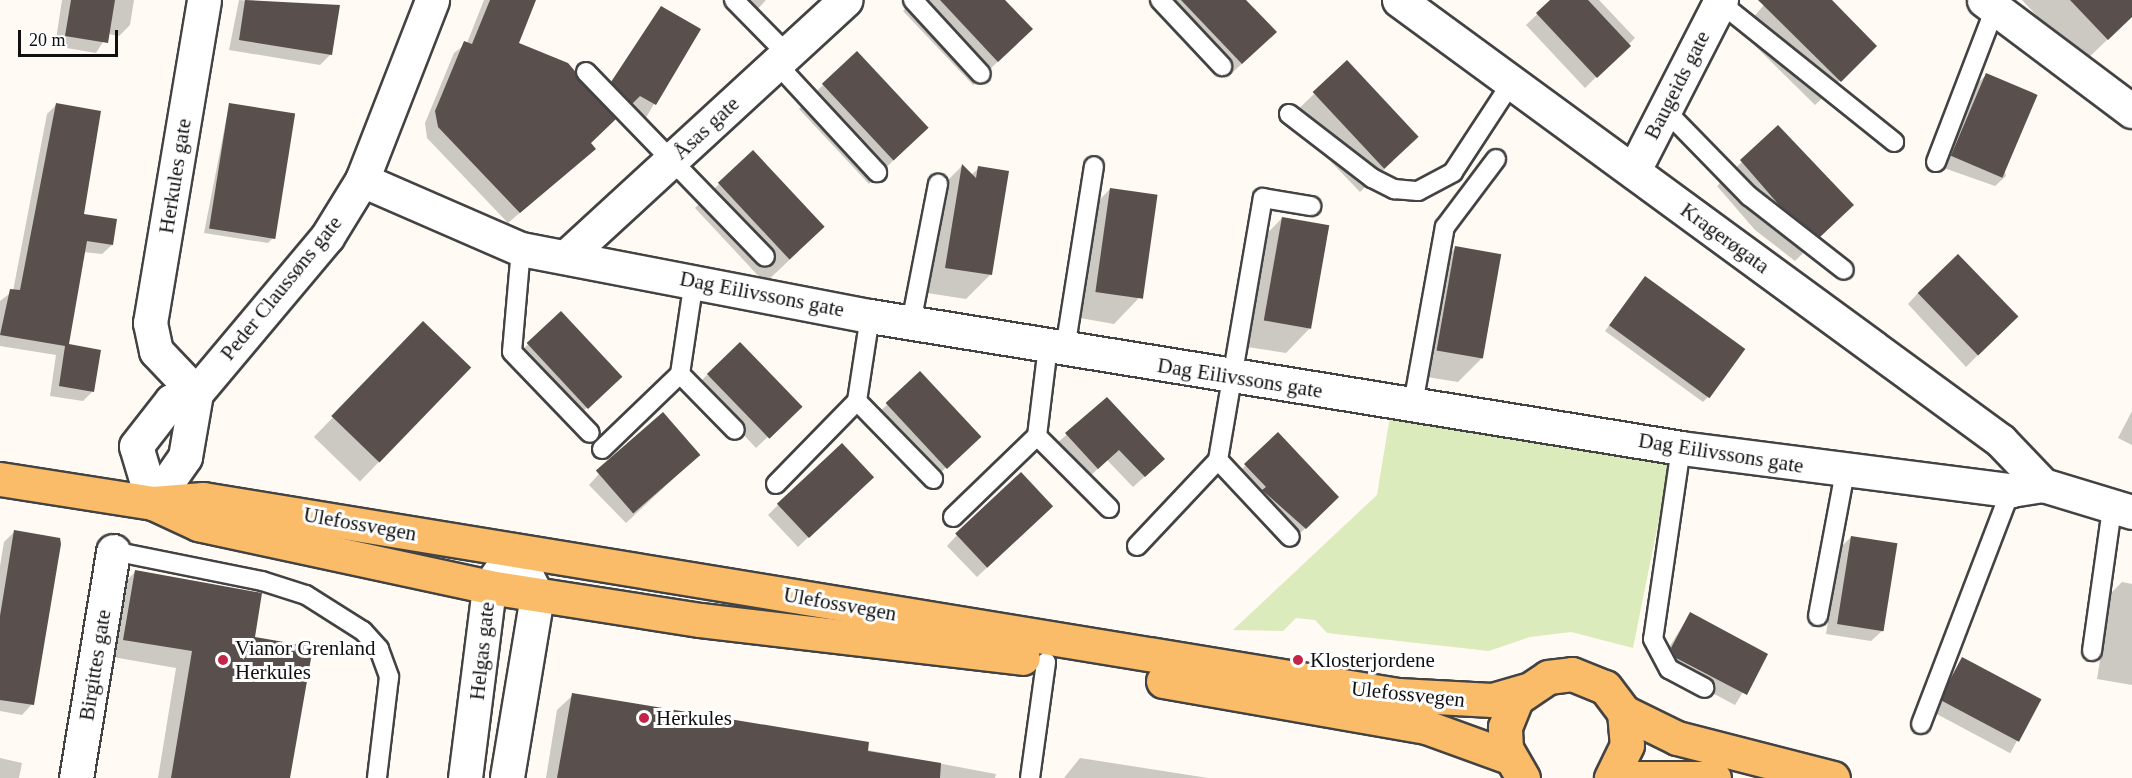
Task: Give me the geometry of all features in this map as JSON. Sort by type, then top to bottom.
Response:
[{"type":"main road","name":"Ulefossvegen","points":[[0,479],[153,503],[203,499],[1398,696],[1492,700],[1526,690],[1548,677],[1586,677],[1605,687],[1624,712]]},
{"type":"main road","name":"Ulefossvegen","points":[[153,503],[198,524],[489,588],[1046,662],[1392,720],[1516,768]]},
{"type":"main road","points":[[1516,768],[1505,727],[1526,690]]},
{"type":"main road","points":[[1611,778],[1627,745],[1624,712]]},
{"type":"main road","points":[[1624,712],[1677,738],[1833,778]]},
{"type":"main road","points":[[1634,778],[1714,778]]},
{"type":"street","name":"Herkules gate","points":[[196,393],[156,351],[150,323],[204,0]]},
{"type":"street","name":"Peder Claussøns gate","points":[[196,393],[327,237],[362,180],[432,0]]},
{"type":"street","name":"Åsas gate","points":[[568,255],[845,0]]},
{"type":"street","name":"Kragerøgata","points":[[1399,0],[2001,441],[2043,485]]},
{"type":"street","name":"Baugeids gate","points":[[1634,170],[1719,1]]},
{"type":"street","points":[[1990,4],[2132,111]]},
{"type":"street","name":"Dag Eilivssons gate","points":[[362,180],[521,249],[568,255],[870,316],[1228,377],[1845,472],[2011,490],[2043,485],[2122,511]]},
{"type":"street","points":[[196,393],[185,457],[153,503],[136,446],[171,401],[196,393]]},
{"type":"street","points":[[514,550],[537,596]]},
{"type":"street","name":"Helgas gate","points":[[465,778],[489,588],[514,550]]},
{"type":"street","name":"Birgittes gate","points":[[76,778],[113,551]]},
{"type":"street","name":"Helgas gate","points":[[507,778],[537,596]]},
{"type":"lane","points":[[734,0],[877,172]]},
{"type":"lane","points":[[913,0],[981,74]]},
{"type":"lane","points":[[1160,0],[1222,66]]},
{"type":"lane","points":[[1719,1],[1894,142]]},
{"type":"lane","points":[[1936,162],[1990,4]]},
{"type":"lane","points":[[586,72],[674,158],[765,257]]},
{"type":"lane","points":[[1289,114],[1372,178],[1394,189],[1418,190],[1454,172],[1512,82]]},
{"type":"lane","points":[[1664,109],[1749,196],[1844,270]]},
{"type":"lane","points":[[1413,404],[1445,227],[1496,159]]},
{"type":"lane","points":[[953,517],[1037,436],[1094,166]]},
{"type":"lane","points":[[911,322],[938,184]]},
{"type":"lane","points":[[1137,546],[1218,460],[1228,377],[1263,198],[1311,206]]},
{"type":"lane","points":[[521,249],[512,352],[590,433]]},
{"type":"lane","points":[[602,449],[680,374],[694,280]]},
{"type":"lane","points":[[776,484],[857,401],[870,316]]},
{"type":"lane","points":[[680,374],[735,430]]},
{"type":"lane","points":[[857,401],[933,479]]},
{"type":"lane","points":[[1037,436],[1109,508]]},
{"type":"lane","points":[[1681,448],[1653,639],[1669,669],[1704,688]]},
{"type":"lane","points":[[1218,460],[1290,537]]},
{"type":"lane","points":[[1818,616],[1845,472]]},
{"type":"lane","points":[[1921,724],[2011,490]]},
{"type":"lane","points":[[2092,651],[2122,511]]},
{"type":"lane","points":[[113,551],[262,581],[306,595],[363,631],[379,649],[389,677],[376,778]]},
{"type":"lane","points":[[1030,778],[1046,662]]},
{"type":"green space","points":[[1390,416],[1671,459],[1633,648],[1571,632],[1530,637],[1489,651],[1327,633],[1315,620],[1296,618],[1283,631],[1233,630],[1377,495]]},
{"type":"building","points":[[71,0],[115,0],[108,43],[65,36]]},
{"type":"building","points":[[245,0],[340,5],[332,55],[239,40]]},
{"type":"building","points":[[490,0],[536,0],[519,43],[568,63],[616,119],[591,143],[596,149],[520,213],[438,127],[435,111],[464,41],[472,44]]},
{"type":"building","points":[[940,0],[1005,0],[1033,29],[998,62]]},
{"type":"building","points":[[1181,0],[1246,0],[1277,32],[1242,64]]},
{"type":"building","points":[[1550,0],[1588,0],[1631,46],[1597,78],[1536,13]]},
{"type":"building","points":[[1758,0],[1832,0],[1877,46],[1841,82]]},
{"type":"building","points":[[2070,0],[2132,0],[2132,17],[2108,40]]},
{"type":"building","points":[[661,6],[701,29],[656,105],[640,96],[632,104],[611,82]]},
{"type":"building","points":[[857,51],[929,128],[894,161],[822,84]]},
{"type":"building","points":[[1347,60],[1419,137],[1384,169],[1313,92]]},
{"type":"building","points":[[1986,73],[2038,95],[2002,178],[1951,156]]},
{"type":"building","points":[[56,103],[101,111],[84,214],[117,219],[113,245],[87,241],[69,344],[101,350],[94,392],[59,386],[65,346],[0,335],[10,289],[20,290]]},
{"type":"building","points":[[229,103],[295,113],[275,239],[209,228]]},
{"type":"building","points":[[1778,125],[1854,205],[1820,237],[1779,205],[1740,160]]},
{"type":"building","points":[[753,150],[825,227],[790,260],[718,183]]},
{"type":"building","points":[[962,164],[976,178],[978,166],[1009,171],[992,275],[945,268]]},
{"type":"building","points":[[1110,188],[1158,195],[1143,299],[1095,292]]},
{"type":"building","points":[[1282,217],[1329,225],[1311,329],[1264,320]]},
{"type":"building","points":[[1455,246],[1501,254],[1483,359],[1437,350]]},
{"type":"building","points":[[1958,254],[2018,317],[1978,355],[1918,293]]},
{"type":"building","points":[[1645,276],[1745,349],[1709,398],[1609,325]]},
{"type":"building","points":[[561,311],[622,377],[588,409],[527,343]]},
{"type":"building","points":[[423,321],[471,368],[380,462],[331,416]]},
{"type":"building","points":[[740,342],[803,407],[769,439],[707,374]]},
{"type":"building","points":[[920,371],[981,437],[947,469],[886,403]]},
{"type":"building","points":[[1107,397],[1165,459],[1145,477],[1119,450],[1098,469],[1065,433]]},
{"type":"building","points":[[663,412],[700,455],[633,513],[596,470]]},
{"type":"building","points":[[1278,432],[1339,497],[1306,529],[1262,490],[1266,487],[1244,464]]},
{"type":"building","points":[[842,443],[874,477],[809,538],[777,504]]},
{"type":"building","points":[[1021,472],[1053,506],[987,568],[955,533]]},
{"type":"building","points":[[14,530],[60,538],[61,544],[34,705],[0,700],[0,616]]},
{"type":"building","points":[[1851,536],[1897,543],[1883,631],[1837,624]]},
{"type":"building","points":[[135,570],[262,593],[255,637],[313,647],[290,778],[171,778],[192,651],[123,640]]},
{"type":"building","points":[[1690,612],[1768,654],[1747,695],[1676,658],[1671,648]]},
{"type":"building","points":[[1962,657],[2041,699],[2019,742],[1939,699]]},
{"type":"building","name":"Herkules","points":[[572,693],[869,742],[868,751],[941,763],[940,778],[557,778]]},
{"type":"place","name":"Vianor Grenland Herkules","points":[[223,660]]},
{"type":"place","name":"Klosterjordene","points":[[1298,660]]},
{"type":"place","name":"Herkules","points":[[644,718]]}]
